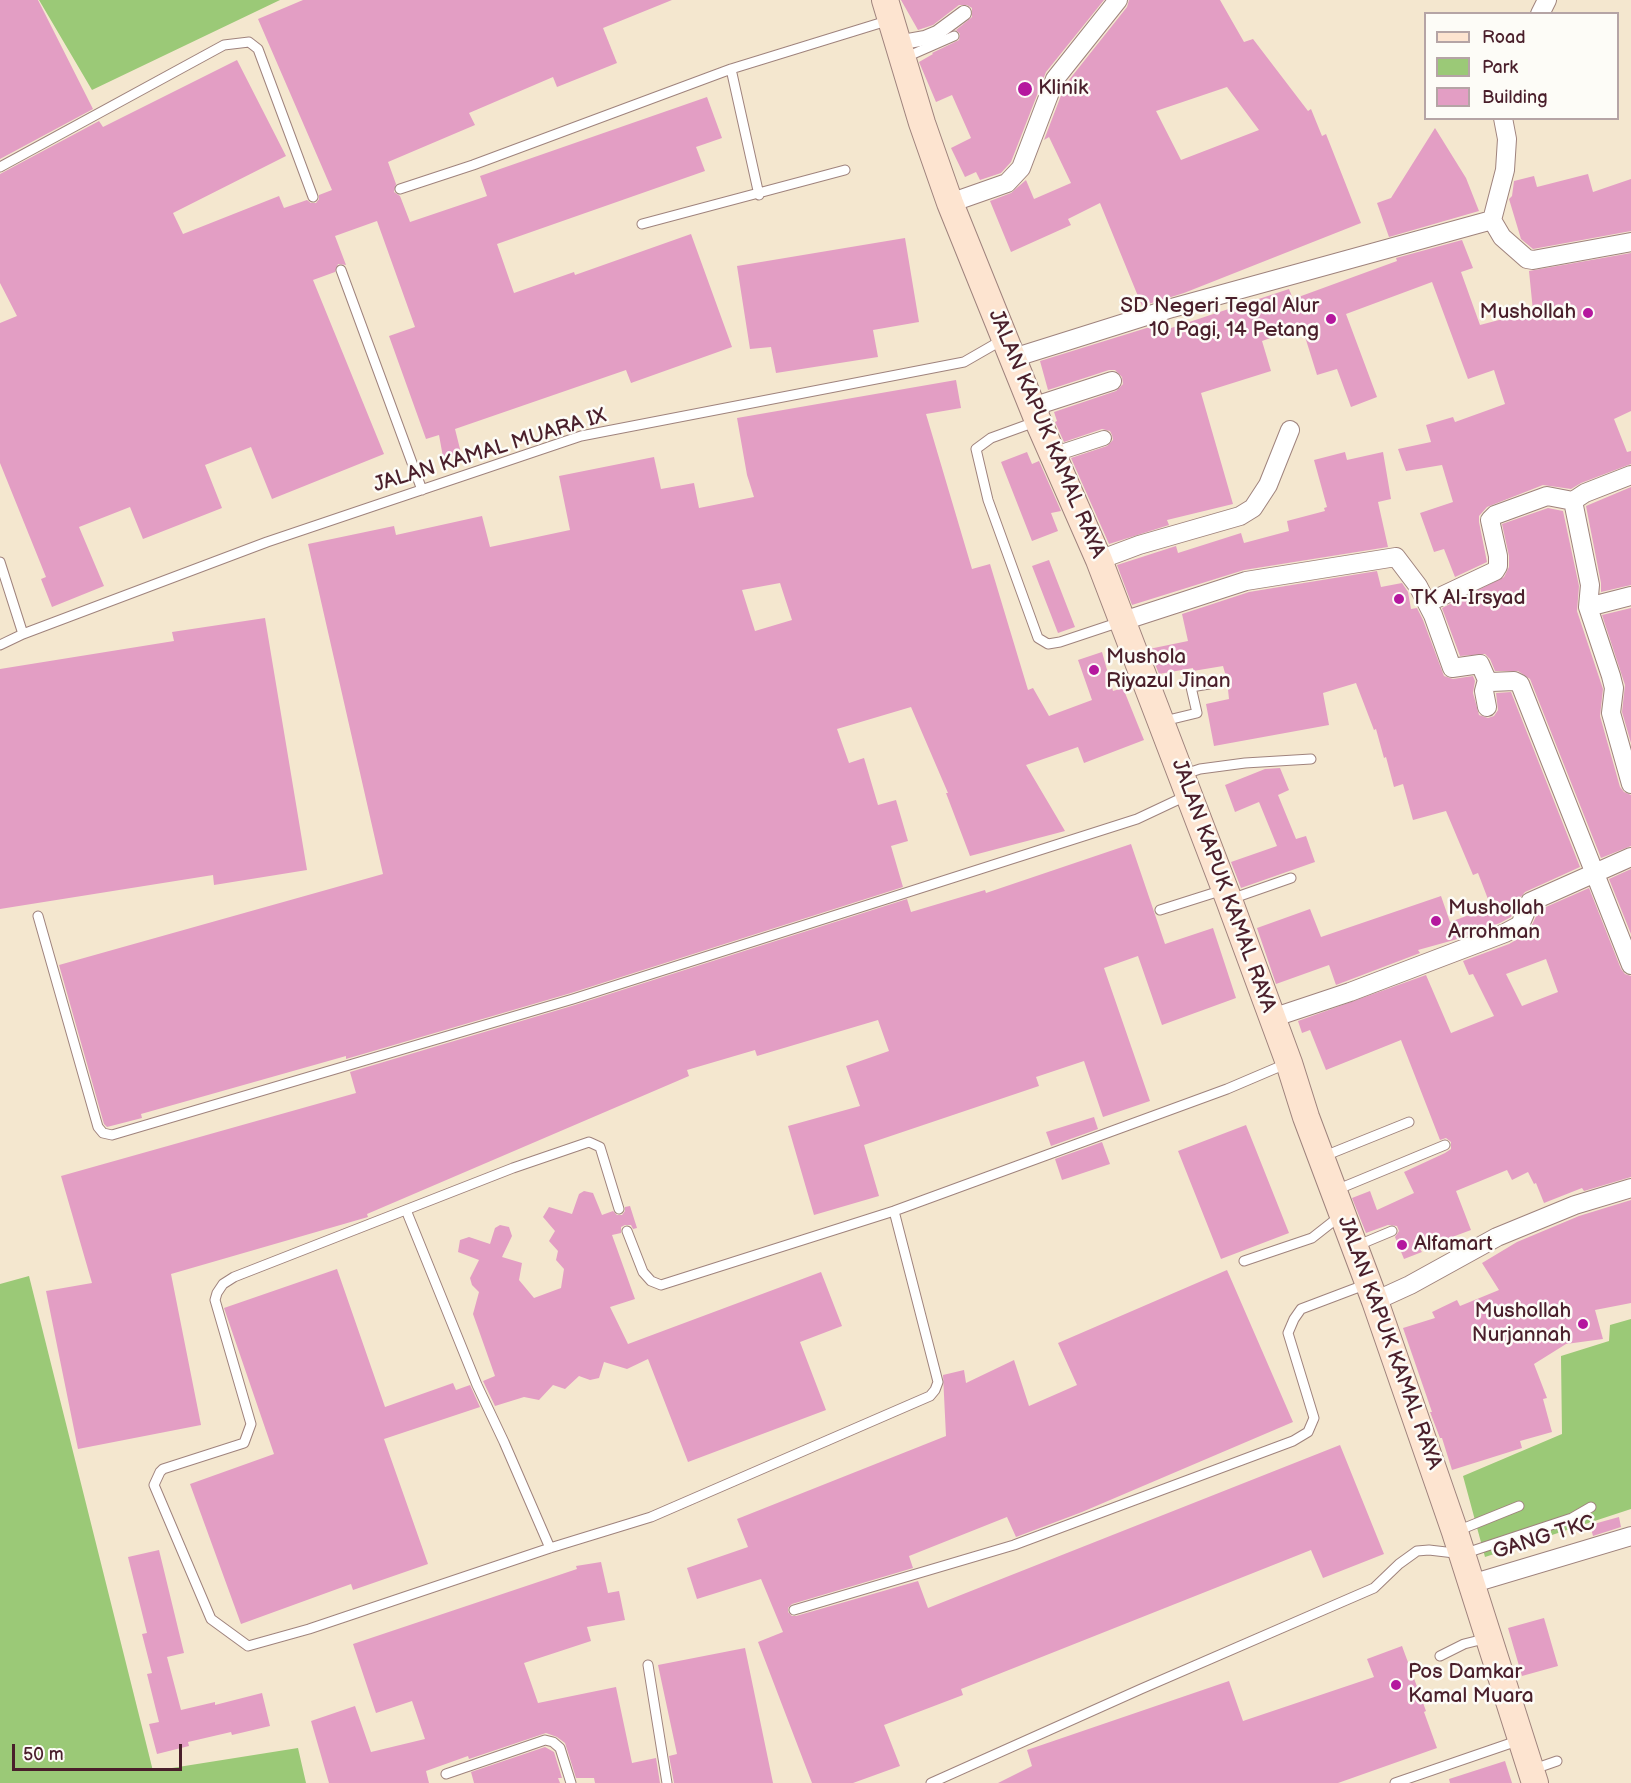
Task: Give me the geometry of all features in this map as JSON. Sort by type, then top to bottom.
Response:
[{"type":"main road","name":"JALAN KAPUK KAMAL RAYA","points":[[894,31],[950,202],[1052,455],[1099,560],[1186,784],[1289,1063],[1459,1543],[1533,1776]]},
{"type":"street","points":[[950,202],[1007,183],[1021,168],[1055,79],[1118,0]]},
{"type":"street","points":[[894,31],[925,38],[938,33],[964,13]]},
{"type":"street","points":[[1503,120],[1507,139],[1505,170],[1492,220],[1502,237],[1529,260],[1631,242]]},
{"type":"street","points":[[1008,349],[1172,308],[1492,220]]},
{"type":"street","points":[[1035,414],[1112,381]]},
{"type":"street","points":[[1099,560],[1138,545],[1240,516],[1253,508],[1268,485],[1290,430]]},
{"type":"street","points":[[1052,455],[1104,438]]},
{"type":"street","points":[[1427,603],[1495,571],[1498,566],[1490,520],[1495,515],[1547,496],[1573,501],[1585,493],[1631,475]]},
{"type":"street","points":[[1573,501],[1590,585],[1588,607],[1614,688],[1611,713],[1631,784]]},
{"type":"street","points":[[1123,621],[1246,581],[1396,557],[1418,586],[1433,615],[1450,666],[1455,668],[1480,664],[1487,680],[1484,691],[1487,707]]},
{"type":"street","points":[[1588,607],[1631,596]]},
{"type":"street","points":[[1487,680],[1494,683],[1514,681],[1520,684],[1631,965]]},
{"type":"street","points":[[1272,1018],[1350,992],[1505,933],[1520,925],[1530,902],[1631,857]]},
{"type":"street","points":[[1372,1292],[1410,1285],[1497,1238],[1575,1205],[1631,1188]]},
{"type":"street","name":"GANG TKC","points":[[1471,1584],[1631,1536]]},
{"type":"lane","points":[[400,189],[473,165],[731,69],[894,31],[954,36]]},
{"type":"lane","points":[[0,167],[224,45],[249,42],[258,49],[313,197]]},
{"type":"lane","points":[[731,69],[759,195]]},
{"type":"lane","points":[[642,224],[759,195],[845,170]]},
{"type":"lane","points":[[341,270],[422,490]]},
{"type":"lane","name":"JALAN KAMAL MUARA IX","points":[[0,645],[23,634],[267,542],[581,436],[964,362],[1008,349]]},
{"type":"lane","points":[[1035,414],[991,438],[976,449],[988,500],[1038,638],[1048,644],[1060,642],[1123,621]]},
{"type":"lane","points":[[0,562],[23,634]]},
{"type":"lane","points":[[1162,722],[1197,713],[1191,687],[1221,682]]},
{"type":"lane","points":[[38,916],[98,1127],[103,1133],[112,1135],[573,999],[1137,819],[1186,784],[1200,769],[1245,762],[1311,759]]},
{"type":"lane","points":[[1160,910],[1291,878]]},
{"type":"lane","points":[[627,1231],[643,1272],[651,1281],[661,1285],[894,1211],[1227,1089],[1289,1063]]},
{"type":"lane","points":[[1321,1157],[1409,1122]]},
{"type":"lane","points":[[619,1209],[600,1147],[589,1142],[513,1168],[234,1277],[223,1284],[216,1293],[215,1300],[251,1424],[244,1443],[163,1469],[154,1485],[211,1619],[248,1646],[309,1629],[550,1548],[651,1517],[930,1396],[938,1382],[894,1211]]},
{"type":"lane","points":[[1334,1191],[1445,1145]]},
{"type":"lane","points":[[406,1210],[477,1385],[550,1548]]},
{"type":"lane","points":[[1244,1261],[1312,1238],[1342,1215]]},
{"type":"lane","points":[[1355,1246],[1392,1231]]},
{"type":"lane","points":[[794,1610],[1014,1545],[1293,1441],[1308,1432],[1314,1418],[1288,1333],[1294,1319],[1302,1309],[1372,1292]]},
{"type":"lane","points":[[1459,1543],[1518,1506]]},
{"type":"lane","points":[[931,1783],[1374,1588],[1399,1564],[1417,1551],[1572,1518],[1591,1507]]},
{"type":"lane","points":[[1440,1656],[1464,1644],[1488,1638]]},
{"type":"lane","points":[[648,1665],[667,1783]]},
{"type":"lane","points":[[447,1774],[545,1740],[554,1742],[560,1748],[571,1783]]},
{"type":"lane","points":[[1395,1783],[1522,1740]]},
{"type":"lane","points":[[1533,1776],[1557,1761]]},
{"type":"green space","points":[[39,0],[280,0],[92,90]]},
{"type":"green space","points":[[29,1276],[153,1771],[298,1748],[306,1783],[0,1783],[0,1284]]},
{"type":"green space","points":[[1631,1319],[1631,1509],[1485,1557],[1463,1476],[1562,1434],[1561,1356],[1609,1341],[1610,1325]]},
{"type":"building","points":[[0,0],[38,0],[93,109],[0,159]]},
{"type":"building","points":[[303,0],[672,0],[603,28],[617,63],[557,87],[553,77],[469,113],[475,125],[388,162],[396,184],[394,192],[400,196],[410,222],[487,196],[480,176],[707,97],[722,138],[696,147],[705,171],[497,244],[514,293],[574,272],[575,275],[691,234],[732,347],[631,383],[626,370],[455,429],[461,453],[443,457],[439,435],[426,439],[389,336],[415,327],[377,221],[335,236],[346,265],[338,264],[335,272],[313,280],[384,454],[272,499],[251,447],[205,465],[222,508],[143,539],[130,507],[79,527],[104,586],[52,607],[41,579],[46,577],[0,463],[0,323],[17,316],[0,283],[0,174],[99,121],[103,127],[237,60],[286,156],[173,213],[183,234],[279,196],[284,208],[307,200],[316,203],[319,195],[332,190],[258,19]]},
{"type":"building","points":[[901,0],[1104,0],[1046,72],[1011,162],[1001,173],[980,180],[976,172],[965,177],[951,148],[971,138],[952,95],[936,102],[919,62],[959,40],[960,34],[956,30],[972,17],[972,8],[959,5],[933,25],[918,30]]},
{"type":"building","points":[[1129,0],[1220,0],[1244,42],[1253,39],[1308,111],[1311,109],[1322,136],[1326,134],[1361,223],[1184,293],[1142,306],[1100,203],[1068,219],[1071,225],[1011,252],[990,201],[1011,193],[1026,180],[1034,199],[1071,183],[1049,137],[1044,140],[1065,85],[1127,7]],"holes":[[[1227,87],[1259,130],[1181,160],[1156,111]]]},
{"type":"building","points":[[1435,128],[1466,178],[1479,211],[1389,237],[1377,203],[1391,198]]},
{"type":"building","points":[[1588,174],[1593,192],[1631,179],[1631,231],[1533,249],[1521,239],[1509,199],[1512,196],[1514,181],[1534,176],[1537,187]]},
{"type":"building","points":[[905,238],[919,322],[873,330],[878,357],[776,373],[771,347],[750,349],[737,266]]},
{"type":"building","points":[[1462,240],[1473,268],[1461,272],[1480,325],[1533,311],[1529,271],[1631,253],[1631,411],[1614,419],[1627,452],[1631,451],[1631,464],[1571,489],[1543,485],[1487,507],[1479,516],[1479,522],[1487,562],[1455,577],[1444,549],[1434,552],[1420,513],[1453,502],[1442,465],[1406,471],[1398,449],[1431,442],[1426,425],[1453,417],[1455,422],[1505,404],[1494,370],[1468,379],[1432,282],[1346,314],[1377,397],[1351,407],[1337,369],[1317,375],[1302,327],[1262,341],[1271,371],[1201,393],[1233,504],[1167,520],[1169,525],[1109,544],[1071,458],[1107,446],[1113,440],[1112,435],[1110,431],[1102,429],[1064,442],[1055,422],[1057,421],[1054,412],[1116,391],[1123,384],[1122,377],[1115,370],[1109,370],[1048,390],[1040,361],[1153,326],[1156,333],[1289,289],[1293,299],[1397,261],[1396,258]]},
{"type":"building","points":[[956,380],[961,408],[926,414],[972,569],[990,564],[1028,690],[1033,688],[1049,716],[1092,700],[1078,660],[1102,652],[1113,691],[1123,688],[1144,740],[1084,763],[1078,747],[1026,765],[1065,831],[970,856],[946,793],[948,793],[911,707],[837,729],[849,763],[864,758],[878,805],[896,800],[908,841],[891,846],[903,887],[571,993],[346,1059],[346,1056],[141,1114],[142,1118],[107,1127],[104,1124],[59,965],[383,874],[308,544],[394,526],[396,535],[482,516],[490,547],[570,530],[559,476],[654,457],[661,489],[694,483],[699,508],[754,497],[747,475],[737,418]],"holes":[[[780,583],[792,620],[755,631],[742,590]]]},
{"type":"building","points":[[1027,452],[1032,464],[1039,461],[1061,511],[1051,513],[1058,531],[1032,541],[1001,462]]},
{"type":"building","points":[[1345,452],[1347,460],[1383,452],[1391,499],[1378,502],[1388,547],[1244,570],[1132,605],[1117,565],[1176,546],[1178,553],[1241,533],[1244,543],[1289,531],[1287,521],[1325,511],[1324,508],[1327,507],[1314,460]]},
{"type":"building","points":[[1631,487],[1631,585],[1601,592],[1586,506]]},
{"type":"building","points":[[1548,508],[1563,511],[1579,586],[1577,611],[1603,689],[1600,716],[1620,787],[1631,795],[1631,846],[1601,858],[1530,679],[1518,671],[1495,671],[1485,654],[1460,656],[1442,608],[1504,577],[1509,567],[1509,556],[1502,524]]},
{"type":"building","points":[[1049,560],[1075,627],[1058,633],[1032,566]]},
{"type":"building","points":[[1377,571],[1381,587],[1402,583],[1408,592],[1411,609],[1417,608],[1423,620],[1444,676],[1453,679],[1473,676],[1475,681],[1473,693],[1479,715],[1488,718],[1494,716],[1498,710],[1496,693],[1511,692],[1580,867],[1525,892],[1511,917],[1500,923],[1418,950],[1420,953],[1336,985],[1329,965],[1276,984],[1257,928],[1310,909],[1321,937],[1441,896],[1450,922],[1491,907],[1478,873],[1473,875],[1446,811],[1413,820],[1403,784],[1394,787],[1376,729],[1374,730],[1356,683],[1323,693],[1329,725],[1214,746],[1206,704],[1229,699],[1223,666],[1159,674],[1149,649],[1188,641],[1182,614],[1249,592]]},
{"type":"building","points":[[1631,608],[1631,743],[1622,712],[1625,685],[1602,615]]},
{"type":"building","points":[[265,618],[307,870],[214,885],[213,875],[0,909],[0,669],[174,641],[172,632]]},
{"type":"building","points":[[1280,768],[1289,790],[1278,795],[1296,839],[1306,836],[1315,862],[1241,888],[1231,862],[1277,846],[1259,802],[1235,812],[1225,785],[1265,769]]},
{"type":"building","points":[[1131,844],[1165,944],[1213,928],[1236,998],[1162,1025],[1138,956],[1104,968],[1150,1101],[1103,1117],[1084,1061],[1036,1077],[1039,1086],[864,1145],[879,1196],[814,1215],[788,1126],[860,1106],[846,1066],[889,1051],[878,1020],[757,1056],[755,1050],[687,1070],[689,1076],[367,1214],[368,1217],[171,1274],[201,1425],[78,1449],[46,1291],[92,1283],[61,1176],[356,1093],[350,1072],[575,1005],[907,899],[911,912],[985,890],[986,893]]},
{"type":"building","points":[[1631,869],[1631,934],[1609,879]]},
{"type":"building","points":[[1589,888],[1621,969],[1625,974],[1631,976],[1631,1177],[1584,1191],[1582,1188],[1544,1203],[1536,1183],[1534,1184],[1528,1172],[1512,1180],[1507,1170],[1456,1191],[1471,1230],[1420,1249],[1422,1252],[1404,1259],[1395,1237],[1399,1231],[1397,1226],[1388,1225],[1366,1233],[1352,1198],[1370,1191],[1377,1210],[1414,1193],[1404,1172],[1445,1153],[1451,1149],[1451,1142],[1446,1138],[1440,1140],[1401,1040],[1326,1070],[1310,1030],[1302,1033],[1298,1021],[1426,975],[1451,1033],[1494,1016],[1473,974],[1469,975],[1463,961],[1509,944],[1525,935],[1539,910]],"holes":[[[1546,959],[1558,992],[1522,1006],[1506,974]]]},
{"type":"building","points":[[1094,1117],[1098,1129],[1051,1146],[1046,1132]]},
{"type":"building","points":[[1246,1125],[1289,1233],[1221,1259],[1178,1151]]},
{"type":"building","points":[[1102,1142],[1110,1164],[1062,1180],[1055,1159]]},
{"type":"building","points":[[584,1191],[593,1193],[602,1215],[613,1211],[617,1215],[622,1215],[625,1207],[630,1206],[637,1228],[633,1229],[631,1225],[625,1225],[621,1227],[621,1233],[612,1235],[635,1299],[610,1307],[628,1344],[821,1272],[842,1326],[800,1342],[826,1410],[688,1462],[648,1359],[627,1369],[604,1362],[599,1378],[590,1380],[579,1376],[565,1389],[553,1385],[539,1400],[524,1397],[495,1406],[483,1381],[495,1376],[473,1314],[479,1292],[472,1285],[470,1278],[479,1260],[458,1252],[460,1240],[469,1237],[490,1244],[495,1228],[500,1225],[509,1227],[512,1236],[502,1257],[522,1263],[519,1280],[534,1298],[561,1288],[564,1269],[556,1260],[558,1251],[549,1241],[555,1231],[543,1217],[549,1207],[572,1214],[579,1194]]},
{"type":"building","points":[[1631,1200],[1631,1303],[1595,1310],[1603,1339],[1566,1344],[1534,1364],[1547,1398],[1543,1399],[1552,1432],[1520,1441],[1522,1448],[1452,1470],[1442,1438],[1440,1438],[1430,1412],[1432,1412],[1403,1328],[1435,1318],[1432,1312],[1457,1300],[1460,1306],[1499,1290],[1482,1263],[1517,1242],[1579,1216]]},
{"type":"building","points":[[337,1269],[385,1407],[453,1383],[456,1390],[470,1385],[480,1407],[384,1439],[428,1564],[353,1590],[351,1584],[241,1624],[190,1484],[274,1454],[224,1308]]},
{"type":"building","points":[[1227,1270],[1293,1422],[1082,1512],[1016,1537],[1007,1517],[909,1556],[913,1568],[792,1604],[788,1612],[796,1616],[918,1581],[928,1608],[1340,1445],[1384,1554],[1323,1578],[1311,1550],[961,1689],[963,1695],[884,1725],[900,1766],[853,1783],[812,1783],[758,1642],[783,1632],[761,1579],[697,1599],[687,1568],[748,1547],[737,1519],[946,1436],[943,1375],[964,1370],[966,1383],[1014,1360],[1029,1406],[1077,1385],[1058,1343]]},
{"type":"building","points":[[1619,1517],[1621,1527],[1593,1536],[1590,1525]]},
{"type":"building","points":[[159,1550],[184,1653],[167,1657],[181,1710],[215,1702],[215,1705],[262,1693],[270,1726],[188,1742],[189,1746],[157,1754],[149,1724],[159,1722],[147,1674],[152,1673],[142,1634],[147,1633],[128,1557]]},
{"type":"building","points":[[601,1562],[608,1593],[619,1591],[625,1620],[587,1627],[591,1641],[524,1663],[538,1703],[616,1687],[632,1763],[656,1758],[660,1783],[595,1783],[594,1778],[576,1778],[565,1743],[546,1733],[426,1771],[429,1783],[329,1783],[311,1721],[355,1706],[371,1752],[425,1739],[412,1701],[376,1713],[353,1644],[577,1569],[576,1566]]},
{"type":"building","points":[[1544,1618],[1558,1666],[1522,1676],[1508,1628]]},
{"type":"building","points":[[1402,1646],[1437,1748],[1338,1783],[998,1783],[1032,1766],[1027,1750],[1229,1681],[1243,1721],[1374,1677],[1367,1659]]},
{"type":"building","points":[[745,1648],[773,1783],[674,1783],[669,1756],[677,1754],[658,1665]]},
{"type":"building","points":[[545,1747],[554,1752],[562,1778],[558,1778],[560,1783],[474,1783],[471,1772]]},
{"type":"building","points":[[1505,1761],[1512,1783],[1450,1783],[1449,1779]]},
{"type":"place","name":"Klinik","points":[[1025,89]]},
{"type":"place","name":"Mushollah","points":[[1588,313]]},
{"type":"place","name":"SD Negeri Tegal Alur 10 Pagi, 14 Petang","points":[[1331,319]]},
{"type":"place","name":"TK Al-Irsyad","points":[[1399,599]]},
{"type":"place","name":"Mushola Riyazul Jinan","points":[[1094,670]]},
{"type":"place","name":"Mushollah Arrohman","points":[[1436,921]]},
{"type":"place","name":"Alfamart","points":[[1402,1245]]},
{"type":"place","name":"Mushollah Nurjannah","points":[[1583,1324]]},
{"type":"place","name":"Pos Damkar Kamal Muara","points":[[1396,1685]]}]
